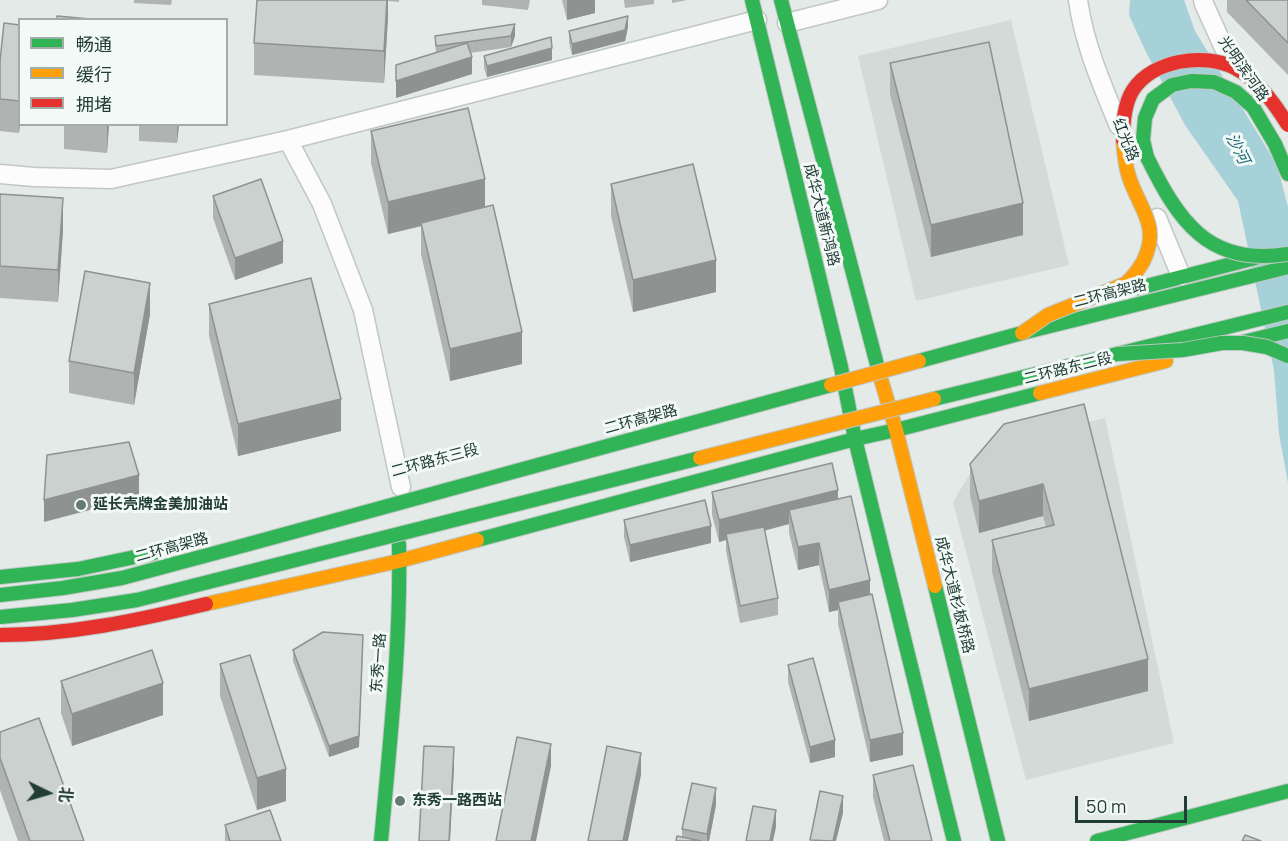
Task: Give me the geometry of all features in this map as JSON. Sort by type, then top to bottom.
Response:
[{"type":"main road","name":"成华大道新鸿路","points":[[752,0],[858,363]]},
{"type":"main road","name":"成华大道新鸿路","points":[[781,0],[858,363],[855,439]]},
{"type":"main road","points":[[1022,333],[1048,316],[1128,282],[1142,263],[1149,246],[1150,226],[1132,187],[1124,159],[1123,133],[1125,112],[1132,92],[1149,74],[1168,64],[1192,59],[1218,61],[1232,66],[1261,88],[1288,124]]},
{"type":"main road","points":[[1288,174],[1266,127],[1253,107],[1236,92],[1214,82],[1191,81],[1172,85],[1153,99],[1145,118],[1143,140],[1147,157],[1166,194],[1197,235],[1218,247],[1239,254],[1282,255],[1288,252]]},
{"type":"main road","points":[[1011,322],[1232,263],[1288,252]]},
{"type":"main road","name":"二环高架路","points":[[0,595],[122,578],[1022,333],[1288,267]]},
{"type":"main road","points":[[0,617],[72,610],[138,600],[1027,375],[1288,312]]},
{"type":"main road","name":"二环路东二段","points":[[855,439],[1288,331]]},
{"type":"main road","points":[[1118,354],[1183,350],[1222,343],[1243,343],[1267,347],[1288,356]]},
{"type":"main road","name":"成华大道杉板桥路","points":[[858,363],[896,430],[998,841]]},
{"type":"main road","points":[[0,634],[27,635],[66,631],[146,618],[399,561],[855,439],[954,841]]},
{"type":"main road","name":"东秀一路","points":[[381,841],[400,596],[402,487]]},
{"type":"main road","points":[[0,577],[58,572],[124,561],[170,549]]},
{"type":"main road","points":[[1097,841],[1288,791]]},
{"type":"street","points":[[787,23],[878,0]]},
{"type":"street","name":"红光路","points":[[1078,0],[1084,32],[1098,74],[1181,276]]},
{"type":"street","name":"光明滨河路","points":[[1203,0],[1224,48],[1258,90],[1288,134]]},
{"type":"street","points":[[0,174],[111,179],[288,140],[757,20]]},
{"type":"street","points":[[288,140],[322,204],[363,310],[402,487]]},
{"type":"shaded area","points":[[1011,20],[1069,265],[916,301],[858,56]]},
{"type":"shaded area","points":[[1105,418],[1174,743],[1026,780],[953,502],[985,448]]},
{"type":"water","name":"沙河","points":[[1130,0],[1184,0],[1195,31],[1277,165],[1288,207],[1288,483],[1279,434],[1274,370],[1238,201],[1185,125],[1129,15]]},
{"type":"building","points":[[257,0],[387,0],[384,51],[254,43]]},
{"type":"building","points":[[1246,0],[1288,0],[1288,43]]},
{"type":"building","points":[[628,16],[625,30],[572,44],[569,31]]},
{"type":"building","points":[[4,23],[18,25],[18,101],[0,99],[0,61]]},
{"type":"building","points":[[515,24],[511,36],[436,46],[435,36]]},
{"type":"building","points":[[551,37],[552,48],[487,66],[484,56]]},
{"type":"building","points":[[989,42],[1023,203],[931,225],[890,63]]},
{"type":"building","points":[[467,43],[472,57],[396,81],[396,65]]},
{"type":"building","points":[[468,108],[485,179],[388,202],[371,131]]},
{"type":"building","points":[[693,164],[716,260],[633,280],[611,184]]},
{"type":"building","points":[[261,179],[283,241],[235,258],[213,196]]},
{"type":"building","points":[[0,194],[63,198],[58,270],[0,266]]},
{"type":"building","points":[[493,205],[522,332],[450,349],[421,223]]},
{"type":"building","points":[[85,271],[150,283],[134,373],[69,361]]},
{"type":"building","points":[[311,278],[341,399],[238,424],[209,304]]},
{"type":"building","points":[[1084,404],[1148,659],[1029,689],[992,540],[1054,525],[1043,484],[979,501],[970,464],[1004,424]]},
{"type":"building","points":[[129,442],[139,475],[44,500],[47,455]]},
{"type":"building","points":[[832,463],[838,490],[719,520],[712,492]]},
{"type":"building","points":[[851,496],[870,580],[829,590],[819,543],[798,547],[789,510]]},
{"type":"building","points":[[705,500],[711,526],[630,545],[624,520]]},
{"type":"building","points":[[764,527],[778,598],[740,606],[726,534]]},
{"type":"building","points":[[872,594],[903,733],[870,740],[838,602]]},
{"type":"building","points":[[323,632],[363,635],[359,736],[329,746],[293,650]]},
{"type":"building","points":[[152,650],[163,683],[72,714],[61,681]]},
{"type":"building","points":[[250,655],[286,769],[257,778],[220,664]]},
{"type":"building","points":[[813,658],[835,740],[810,747],[788,665]]},
{"type":"building","points":[[39,718],[84,841],[30,841],[0,758],[0,732]]},
{"type":"building","points":[[517,737],[551,744],[531,841],[496,841]]},
{"type":"building","points":[[424,746],[454,747],[449,841],[419,841]]},
{"type":"building","points":[[607,746],[641,753],[623,841],[588,841]]},
{"type":"building","points":[[913,765],[932,841],[890,841],[873,775]]},
{"type":"building","points":[[692,783],[716,788],[707,834],[682,829]]},
{"type":"building","points":[[820,791],[843,796],[833,841],[810,840]]},
{"type":"building","points":[[753,806],[776,810],[770,841],[746,841]]},
{"type":"building","points":[[270,810],[281,841],[230,841],[225,825]]},
{"type":"building","points":[[1245,835],[1261,841],[1242,841]]},
{"type":"building","points":[[677,836],[701,841],[676,841]]},
{"type":"traffic: fast","points":[[752,0],[841,367],[855,439],[954,841]]},
{"type":"traffic: fast","points":[[781,0],[880,376]]},
{"type":"traffic: fast","points":[[1147,157],[1143,140],[1145,118],[1153,99],[1172,85],[1191,81],[1214,82],[1236,92],[1253,107],[1275,144],[1288,174]]},
{"type":"traffic: fast","points":[[1147,157],[1171,201],[1184,219],[1216,246],[1237,253],[1260,256],[1288,254]]},
{"type":"traffic: fast","points":[[1139,288],[1255,258]]},
{"type":"traffic: fast","points":[[919,361],[1288,267]]},
{"type":"traffic: fast","points":[[934,399],[1288,312]]},
{"type":"traffic: fast","points":[[1243,342],[1288,331]]},
{"type":"traffic: fast","points":[[1118,354],[1183,350],[1222,343],[1243,343],[1267,347],[1288,356]]},
{"type":"traffic: fast","points":[[249,544],[831,385]]},
{"type":"traffic: fast","points":[[477,540],[855,439],[1040,393]]},
{"type":"traffic: fast","points":[[0,617],[72,610],[137,600],[700,458]]},
{"type":"traffic: fast","points":[[0,595],[122,578],[249,544]]},
{"type":"traffic: fast","points":[[381,841],[397,655],[399,544]]},
{"type":"traffic: fast","points":[[0,577],[78,569],[154,553]]},
{"type":"traffic: fast","points":[[935,586],[998,841]]},
{"type":"traffic: fast","points":[[1097,841],[1288,791]]},
{"type":"traffic: slow","points":[[1022,333],[1048,315],[1125,284],[1143,262],[1150,238],[1149,228],[1147,218],[1133,189],[1123,140]]},
{"type":"traffic: slow","points":[[831,385],[919,361]]},
{"type":"traffic: slow","points":[[1040,393],[1166,361]]},
{"type":"traffic: slow","points":[[880,376],[935,586]]},
{"type":"traffic: slow","points":[[700,458],[934,399]]},
{"type":"traffic: slow","points":[[206,604],[399,561],[477,540]]},
{"type":"traffic: jam","points":[[1123,140],[1126,107],[1133,90],[1153,72],[1166,66],[1194,60],[1223,63],[1243,73],[1265,93],[1288,125]]},
{"type":"traffic: jam","points":[[0,635],[78,629],[130,621],[206,604]]},
{"type":"place","name":"延长壳牌金美加油站","points":[[81,505]]},
{"type":"place","name":"东秀一路西站","points":[[400,801]]}]
